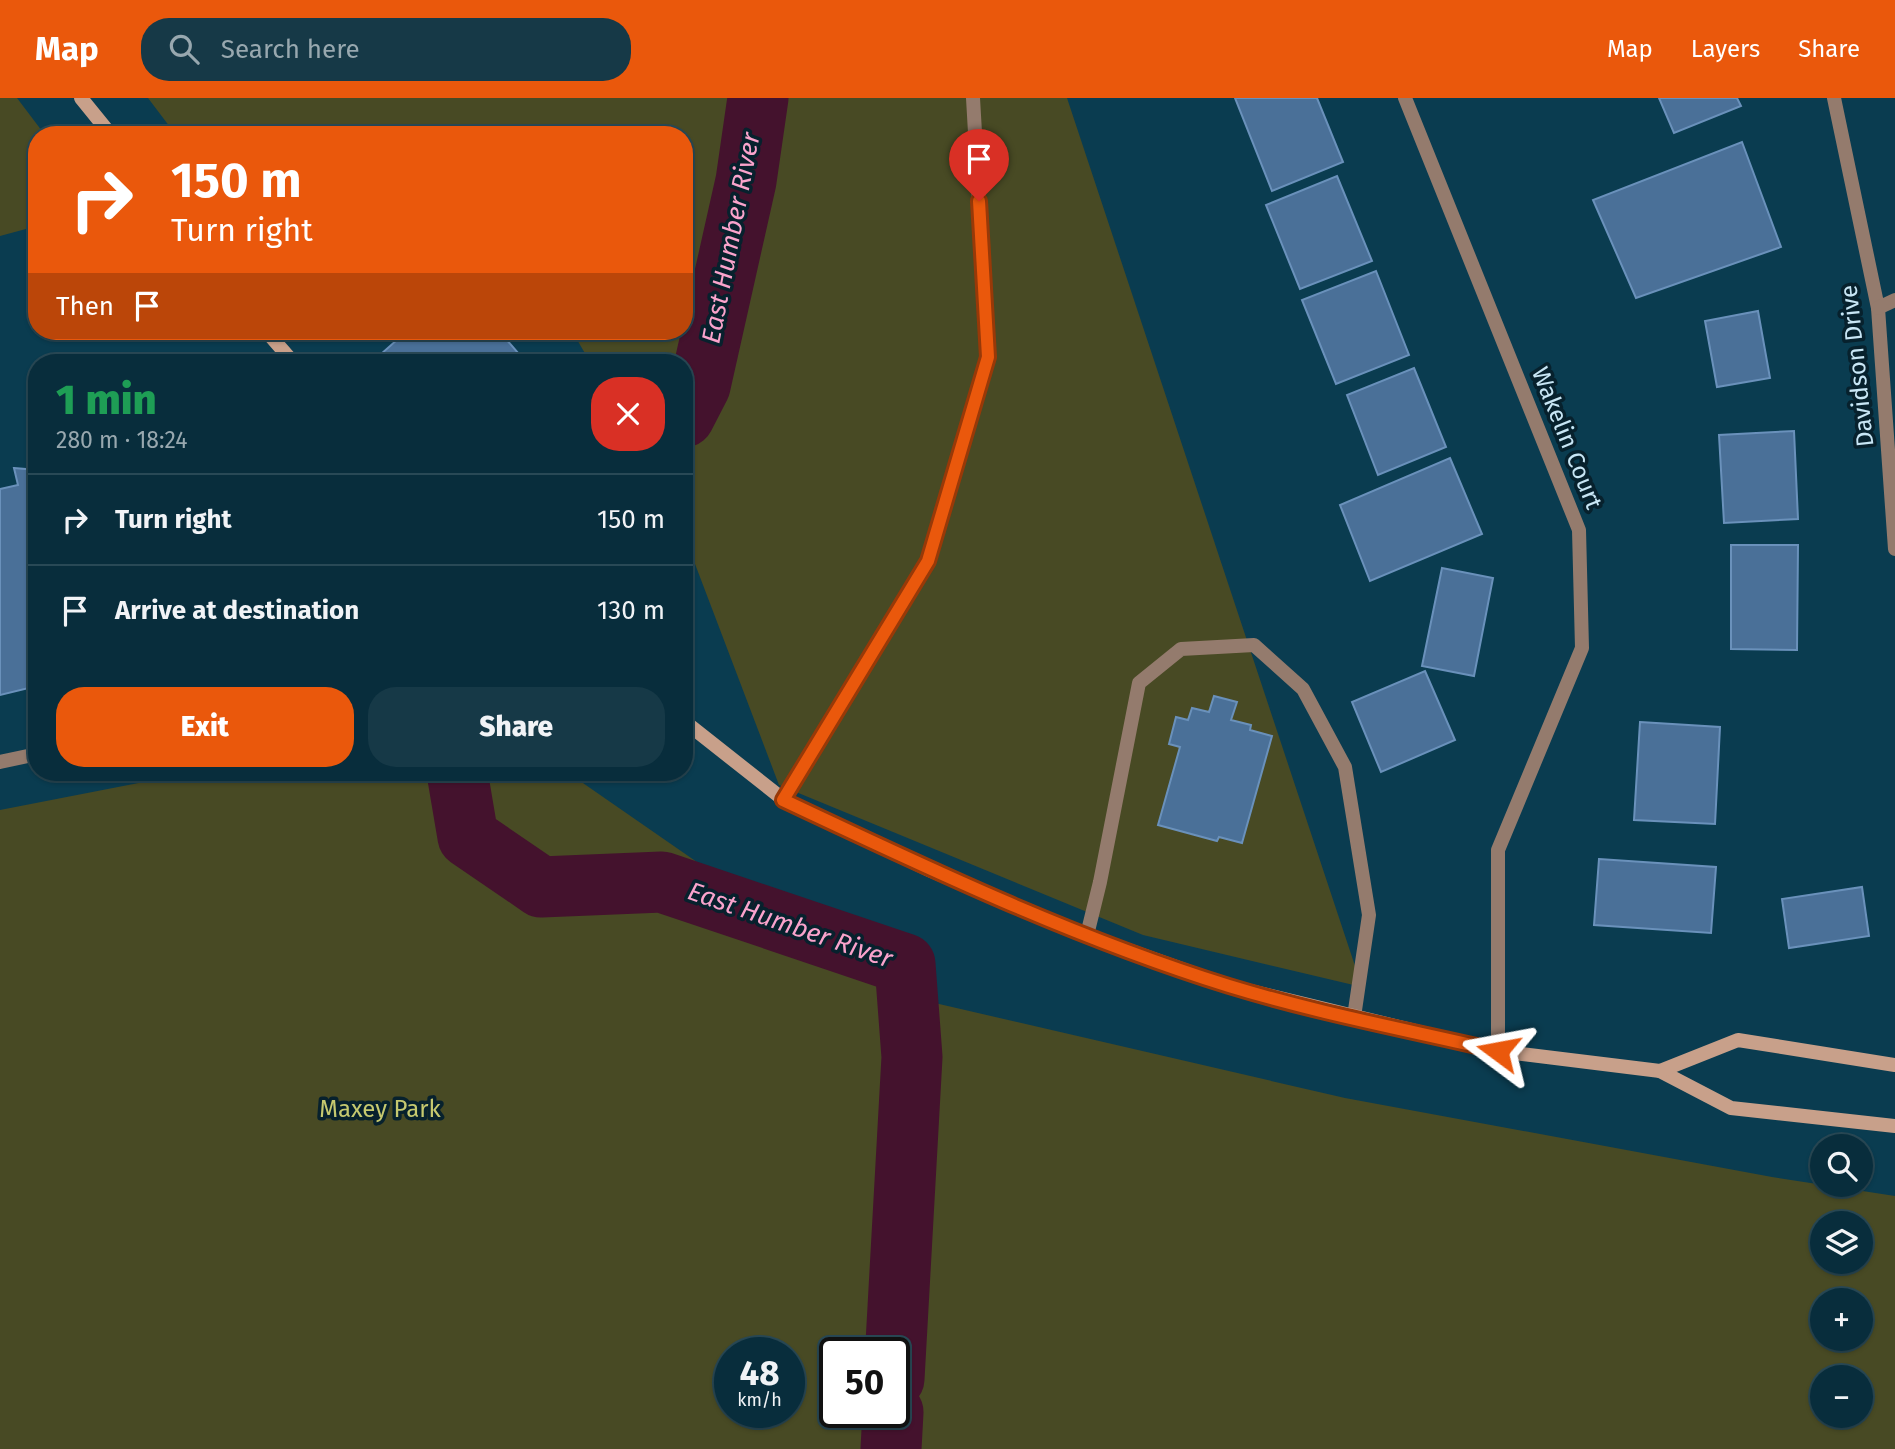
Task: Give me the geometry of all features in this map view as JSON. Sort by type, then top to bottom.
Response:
[{"type":"main road","points":[[81,98],[104,126]]},
{"type":"main road","points":[[274,340],[286,354]]},
{"type":"main road","points":[[693,728],[783,800],[927,869],[1087,935],[1230,986],[1498,1051],[1660,1071],[1731,1108],[1895,1126]]},
{"type":"main road","points":[[1660,1071],[1738,1040],[1895,1065]]},
{"type":"street","points":[[783,800],[928,561],[988,357],[973,98]]},
{"type":"street","name":"Wakelin Court","points":[[1405,98],[1579,530],[1582,648],[1498,850],[1498,1051]]},
{"type":"street","name":"Davidson Drive","points":[[1834,98],[1878,308],[1895,549]]},
{"type":"street","points":[[1878,308],[1895,300]]},
{"type":"street","points":[[1087,935],[1139,683],[1181,649],[1254,645],[1303,689],[1345,766],[1369,915],[1354,1017]]},
{"type":"street","points":[[0,762],[28,756]]},
{"type":"green space","points":[[0,98],[17,98],[38,126],[28,126],[28,228],[0,236]]},
{"type":"green space","points":[[148,98],[1067,98],[1362,987],[1143,935],[779,785],[693,559],[693,354],[585,354],[577,340],[693,340],[693,126],[169,126]]},
{"type":"green space","name":"Maxey Park","points":[[149,781],[580,781],[883,991],[1345,1098],[1810,1183],[1810,1197],[1873,1197],[1873,1193],[1895,1196],[1895,1449],[0,1449],[0,810]]},
{"type":"building","points":[[1235,98],[1317,98],[1343,162],[1272,191]]},
{"type":"building","points":[[1659,98],[1737,98],[1741,106],[1674,133]]},
{"type":"building","points":[[1742,142],[1781,247],[1636,298],[1593,200]]},
{"type":"building","points":[[1337,176],[1372,261],[1300,289],[1266,205]]},
{"type":"building","points":[[1376,271],[1409,355],[1336,384],[1302,300]]},
{"type":"building","points":[[1758,311],[1770,378],[1717,387],[1705,321]]},
{"type":"building","points":[[397,340],[507,340],[519,354],[381,354]]},
{"type":"building","points":[[1414,368],[1446,447],[1378,475],[1347,395]]},
{"type":"building","points":[[1794,431],[1798,519],[1724,523],[1719,435]]},
{"type":"building","points":[[1450,458],[1482,534],[1370,581],[1340,505]]},
{"type":"building","points":[[14,468],[28,469],[28,688],[0,695],[0,489],[18,485]]},
{"type":"building","points":[[1731,545],[1798,545],[1797,650],[1731,649]]},
{"type":"building","points":[[1442,568],[1493,578],[1474,676],[1422,666]]},
{"type":"building","points":[[1425,671],[1455,740],[1381,772],[1352,702]]},
{"type":"building","points":[[1214,696],[1237,702],[1231,720],[1251,725],[1250,730],[1272,736],[1242,843],[1219,837],[1217,841],[1158,825],[1180,747],[1169,744],[1176,717],[1188,720],[1192,708],[1209,712]]},
{"type":"building","points":[[1640,722],[1720,727],[1715,824],[1634,820]]},
{"type":"building","points":[[1599,859],[1716,867],[1711,933],[1594,925]]},
{"type":"building","points":[[1862,887],[1869,936],[1789,948],[1782,899]]},
{"type":"waterway","name":"East Humber River","points":[[693,400],[700,386],[746,181],[758,98]]},
{"type":"waterway","name":"East Humber River","points":[[459,781],[468,837],[541,887],[662,882],[905,964],[912,1057],[896,1337]]},
{"type":"waterway","name":"East Humber River","points":[[891,1449],[892,1428]]},
{"type":"route","points":[[979,201],[988,357],[928,561],[783,800],[927,869],[1072,930],[1230,986],[1498,1051]]}]
